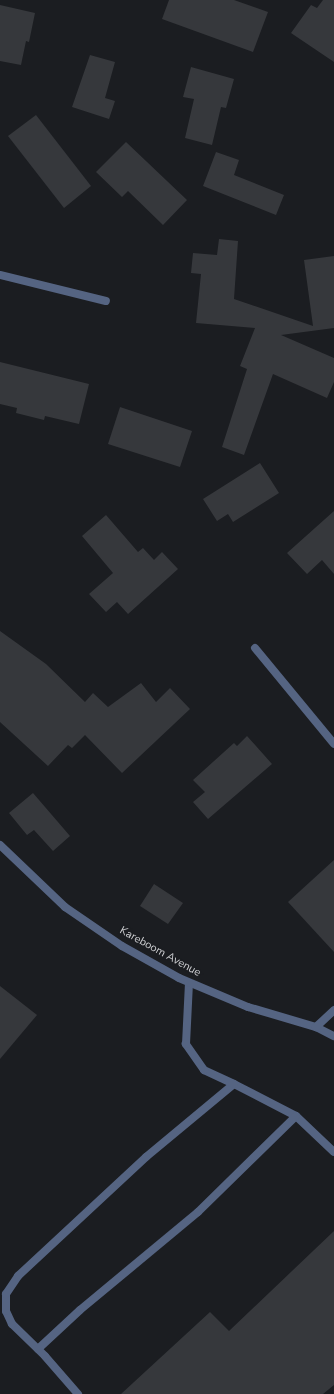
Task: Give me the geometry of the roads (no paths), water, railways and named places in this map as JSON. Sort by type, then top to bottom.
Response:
[{"type":"street","points":[[0,275],[106,301]]},
{"type":"street","points":[[255,648],[334,744]]},
{"type":"street","name":"Kareboom Avenue","points":[[0,844],[65,907],[122,946],[189,983],[248,1007],[316,1027],[334,1036]]},
{"type":"street","points":[[189,983],[184,1030],[186,1044],[204,1070],[296,1116],[334,1152]]},
{"type":"street","points":[[316,1027],[334,1010]]},
{"type":"street","points":[[78,1394],[38,1349],[12,1324],[6,1311],[6,1294],[18,1276],[146,1157],[234,1084]]},
{"type":"street","points":[[38,1349],[80,1310],[198,1212],[296,1116]]}]
